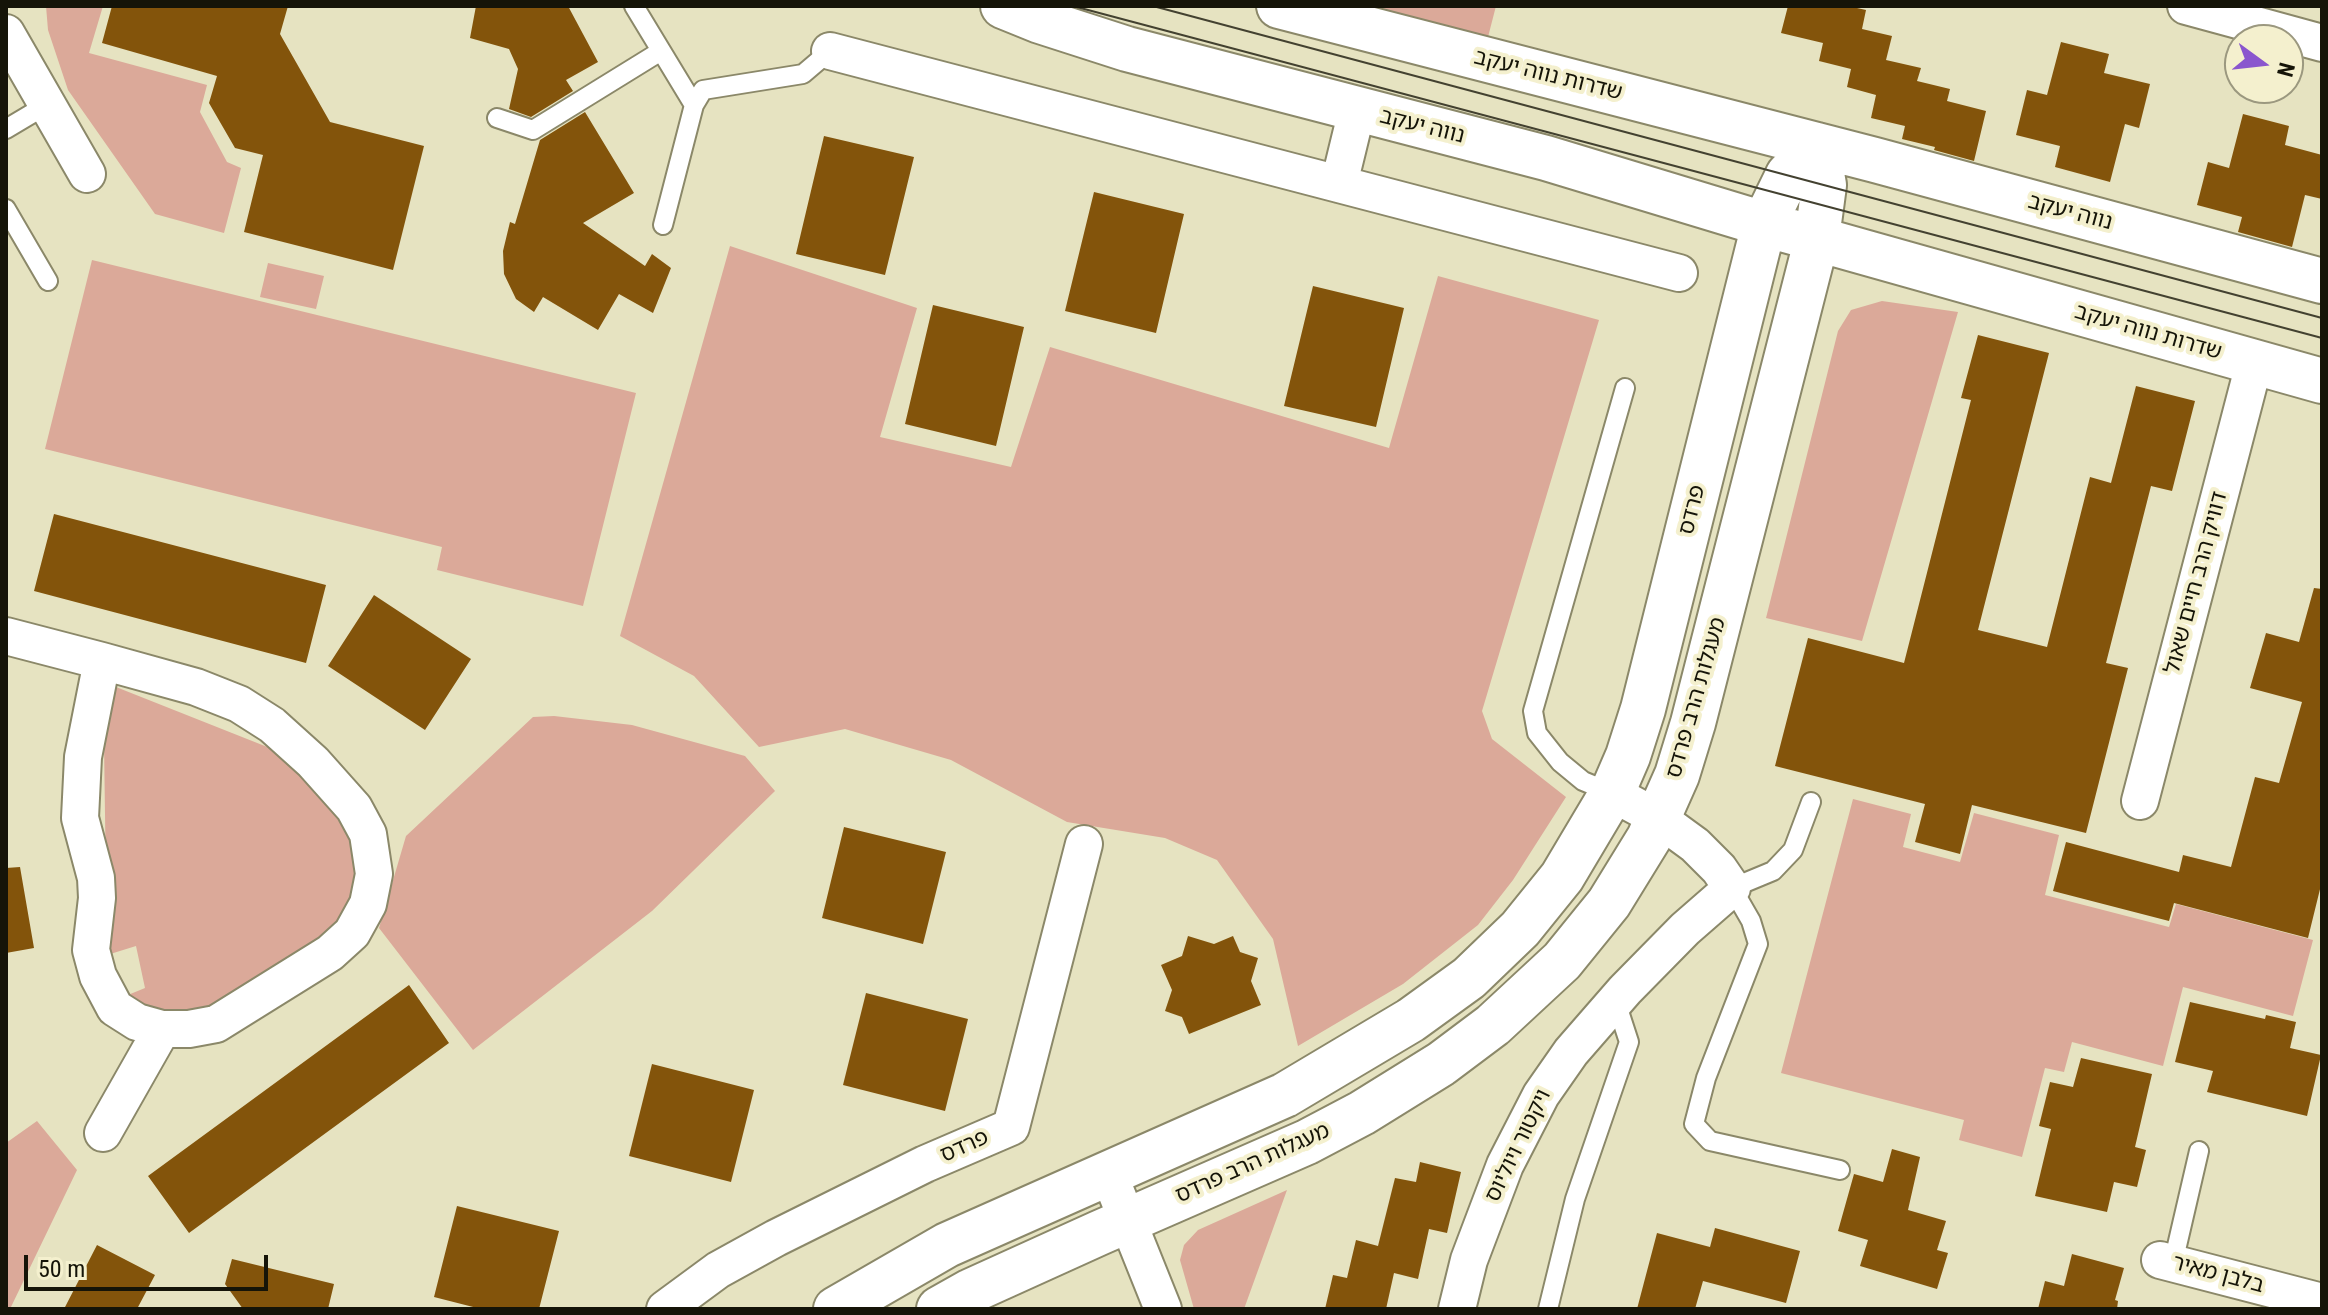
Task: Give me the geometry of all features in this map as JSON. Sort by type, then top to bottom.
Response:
[{"type":"street","points":[[1003,6],[1127,49],[1357,110],[1339,184]]},
{"type":"street","name":"שדרות נווה יעקב","points":[[1279,6],[1817,145]]},
{"type":"street","points":[[2186,6],[2322,43]]},
{"type":"street","points":[[6,33],[87,174]]},
{"type":"street","points":[[830,51],[1679,273]]},
{"type":"street","name":"נווה יעקב","points":[[1357,110],[1546,158],[1764,224]]},
{"type":"street","points":[[1764,224],[1788,175],[1817,145]]},
{"type":"street","name":"נווה יעקב","points":[[1817,145],[2322,281]]},
{"type":"street","name":"מעגלות הרב פרדס","points":[[1128,1220],[1307,1142],[1441,1064],[1493,1025],[1562,961],[1609,903],[1658,818],[1677,775],[1693,723],[1817,238],[1824,185],[1817,145]]},
{"type":"street","name":"שדרות נווה יעקב","points":[[1764,224],[2254,364]]},
{"type":"street","name":"פרדס","points":[[1612,793],[1643,709],[1764,224]]},
{"type":"street","points":[[2254,364],[2322,381]]},
{"type":"street","name":"דוויק הרב חיים שאול","points":[[2140,801],[2254,364]]},
{"type":"street","points":[[6,636],[102,661],[196,687],[239,704],[272,725],[324,772],[354,808],[368,834],[374,865],[368,904],[352,933],[330,953],[216,1024],[189,1029],[162,1029],[137,1022],[115,1008],[98,976],[91,950],[96,878],[80,818],[83,757],[102,661]]},
{"type":"street","points":[[836,1309],[947,1245],[1285,1095],[1411,1020],[1469,978],[1520,929],[1562,877],[1612,793],[1658,818],[1695,845],[1719,869],[1732,888]]},
{"type":"street","name":"פרדס","points":[[665,1309],[718,1270],[776,1238],[925,1164],[1011,1127],[1084,844]]},
{"type":"street","name":"ויקטור ויוליוס","points":[[1457,1309],[1469,1260],[1505,1165],[1541,1095],[1571,1052],[1616,1002],[1685,929],[1732,888]]},
{"type":"street","points":[[103,1133],[162,1029]]},
{"type":"street","points":[[1108,1172],[1163,1309]]},
{"type":"street","points":[[939,1309],[971,1291],[1128,1220]]},
{"type":"street","name":"בלבן מאיר","points":[[2166,1262],[2322,1302]]},
{"type":"lane","points":[[634,6],[694,105]]},
{"type":"lane","points":[[497,118],[533,130],[661,51]]},
{"type":"lane","points":[[663,225],[694,105],[703,90],[803,74],[830,51]]},
{"type":"lane","points":[[6,129],[48,104]]},
{"type":"lane","points":[[6,209],[48,281]]},
{"type":"lane","points":[[1612,793],[1583,781],[1560,762],[1537,733],[1533,711],[1625,388]]},
{"type":"lane","points":[[1811,802],[1793,850],[1773,871],[1732,888],[1751,921],[1758,944],[1706,1078],[1694,1124],[1710,1141],[1840,1170]]},
{"type":"lane","points":[[1548,1309],[1575,1199],[1629,1042],[1616,1002]]},
{"type":"lane","points":[[2166,1262],[2199,1151]]},
{"type":"shaded area","points":[[46,6],[103,6],[89,53],[207,85],[200,112],[227,162],[241,168],[224,233],[155,214],[68,90],[48,30]]},
{"type":"shaded area","points":[[1376,6],[1496,6],[1488,37],[1375,10]]},
{"type":"shaded area","points":[[730,246],[917,308],[880,437],[1011,467],[1050,347],[1389,448],[1438,276],[1599,320],[1482,711],[1492,739],[1566,797],[1513,880],[1478,925],[1403,984],[1298,1046],[1273,939],[1217,860],[1165,838],[1067,822],[951,760],[845,729],[759,747],[694,676],[620,636]]},
{"type":"shaded area","points":[[92,260],[636,393],[583,606],[437,570],[442,547],[45,449]]},
{"type":"shaded area","points":[[268,263],[324,276],[316,309],[260,297]]},
{"type":"shaded area","points":[[1882,301],[1958,312],[1862,641],[1766,618],[1838,331],[1851,310]]},
{"type":"shaded area","points":[[116,687],[290,756],[317,780],[352,835],[357,884],[348,915],[332,940],[204,1017],[152,1013],[123,997],[145,988],[136,946],[107,955],[104,743]]},
{"type":"shaded area","points":[[554,716],[632,725],[745,756],[775,791],[652,911],[473,1050],[379,928],[406,836],[533,717]]},
{"type":"shaded area","points":[[1853,799],[1911,814],[1903,847],[1960,862],[1974,813],[2059,835],[2045,895],[2169,927],[2176,904],[2313,940],[2293,1016],[2183,987],[2163,1066],[2072,1042],[2064,1072],[2045,1068],[2022,1157],[1959,1140],[1964,1120],[1781,1073]]},
{"type":"shaded area","points":[[37,1121],[77,1170],[10,1309],[6,1309],[6,1143]]},
{"type":"shaded area","points":[[1287,1190],[1244,1309],[1194,1309],[1180,1260],[1184,1245],[1198,1230]]},
{"type":"building","points":[[112,6],[288,6],[280,34],[330,122],[424,146],[393,270],[244,232],[263,155],[235,148],[209,103],[217,76],[102,43]]},
{"type":"building","points":[[476,6],[568,6],[598,62],[566,80],[573,91],[531,117],[509,109],[518,69],[509,49],[470,38]]},
{"type":"building","points":[[1788,6],[1848,6],[1866,10],[1862,29],[1892,36],[1886,60],[1921,68],[1917,81],[1950,89],[1947,101],[1986,111],[1974,161],[1902,139],[1905,126],[1871,118],[1876,95],[1847,87],[1851,69],[1819,61],[1823,43],[1781,33]]},
{"type":"building","points":[[2061,42],[2109,54],[2104,73],[2150,84],[2139,128],[2125,124],[2110,182],[2055,167],[2060,146],[2016,135],[2027,90],[2047,95]]},
{"type":"building","points":[[585,112],[634,193],[583,223],[645,266],[652,254],[671,268],[653,313],[619,294],[598,330],[543,297],[534,312],[516,299],[504,274],[503,251],[510,222],[515,224],[540,140]]},
{"type":"building","points":[[2243,114],[2289,126],[2285,145],[2322,155],[2322,199],[2305,195],[2292,247],[2238,232],[2242,217],[2197,205],[2208,162],[2229,168]]},
{"type":"building","points":[[824,136],[914,157],[885,275],[796,254]]},
{"type":"building","points":[[1094,192],[1184,214],[1156,333],[1065,311]]},
{"type":"building","points":[[1313,286],[1404,308],[1376,427],[1284,406]]},
{"type":"building","points":[[933,305],[1024,327],[996,446],[905,424]]},
{"type":"building","points":[[1978,335],[2049,353],[1978,630],[2047,647],[2090,477],[2111,483],[2136,386],[2195,401],[2172,491],[2151,486],[2106,663],[2128,668],[2086,833],[1972,805],[1960,854],[1915,842],[1925,804],[1775,766],[1808,638],[1904,663],[1971,400],[1961,398]]},
{"type":"building","points":[[54,514],[326,585],[306,663],[34,591]]},
{"type":"building","points":[[2314,588],[2322,589],[2322,881],[2308,938],[2174,903],[2169,921],[2053,891],[2066,842],[2179,872],[2183,855],[2231,867],[2255,777],[2279,783],[2302,702],[2250,688],[2266,633],[2299,642]]},
{"type":"building","points":[[374,595],[471,659],[425,730],[328,666]]},
{"type":"building","points":[[844,827],[946,852],[923,944],[822,918]]},
{"type":"building","points":[[20,867],[34,948],[6,953],[6,868]]},
{"type":"building","points":[[1188,936],[1214,944],[1233,936],[1240,952],[1258,958],[1251,981],[1261,1005],[1189,1034],[1182,1017],[1165,1011],[1172,990],[1161,965],[1182,956]]},
{"type":"building","points":[[409,985],[449,1043],[189,1233],[148,1176]]},
{"type":"building","points":[[866,993],[968,1019],[945,1111],[843,1085]]},
{"type":"building","points":[[2190,1002],[2265,1019],[2266,1015],[2296,1022],[2290,1048],[2321,1055],[2307,1116],[2207,1092],[2213,1071],[2175,1062]]},
{"type":"building","points":[[2081,1058],[2152,1074],[2135,1147],[2146,1150],[2137,1187],[2114,1182],[2107,1212],[2035,1196],[2051,1129],[2039,1126],[2050,1082],[2073,1087]]},
{"type":"building","points":[[652,1064],[754,1090],[731,1182],[629,1156]]},
{"type":"building","points":[[1892,1149],[1920,1157],[1908,1210],[1946,1221],[1937,1250],[1948,1253],[1937,1289],[1860,1266],[1868,1240],[1838,1231],[1854,1174],[1883,1182]]},
{"type":"building","points":[[1420,1162],[1461,1172],[1447,1233],[1429,1229],[1418,1279],[1394,1273],[1386,1309],[1325,1309],[1333,1275],[1347,1278],[1356,1240],[1378,1246],[1395,1178],[1416,1182]]},
{"type":"building","points":[[457,1206],[559,1231],[539,1309],[481,1309],[434,1297]]},
{"type":"building","points":[[1715,1228],[1800,1251],[1786,1303],[1703,1281],[1695,1309],[1637,1309],[1657,1233],[1710,1247]]},
{"type":"building","points":[[97,1245],[155,1275],[137,1309],[64,1309]]},
{"type":"building","points":[[2072,1254],[2124,1268],[2115,1300],[2118,1301],[2117,1309],[2038,1309],[2045,1281],[2064,1286]]},
{"type":"building","points":[[232,1259],[334,1284],[328,1309],[243,1309],[225,1284]]},
{"type":"tram line","points":[[1073,6],[2322,338]]},
{"type":"tram line","points":[[1153,6],[2322,318]]}]
